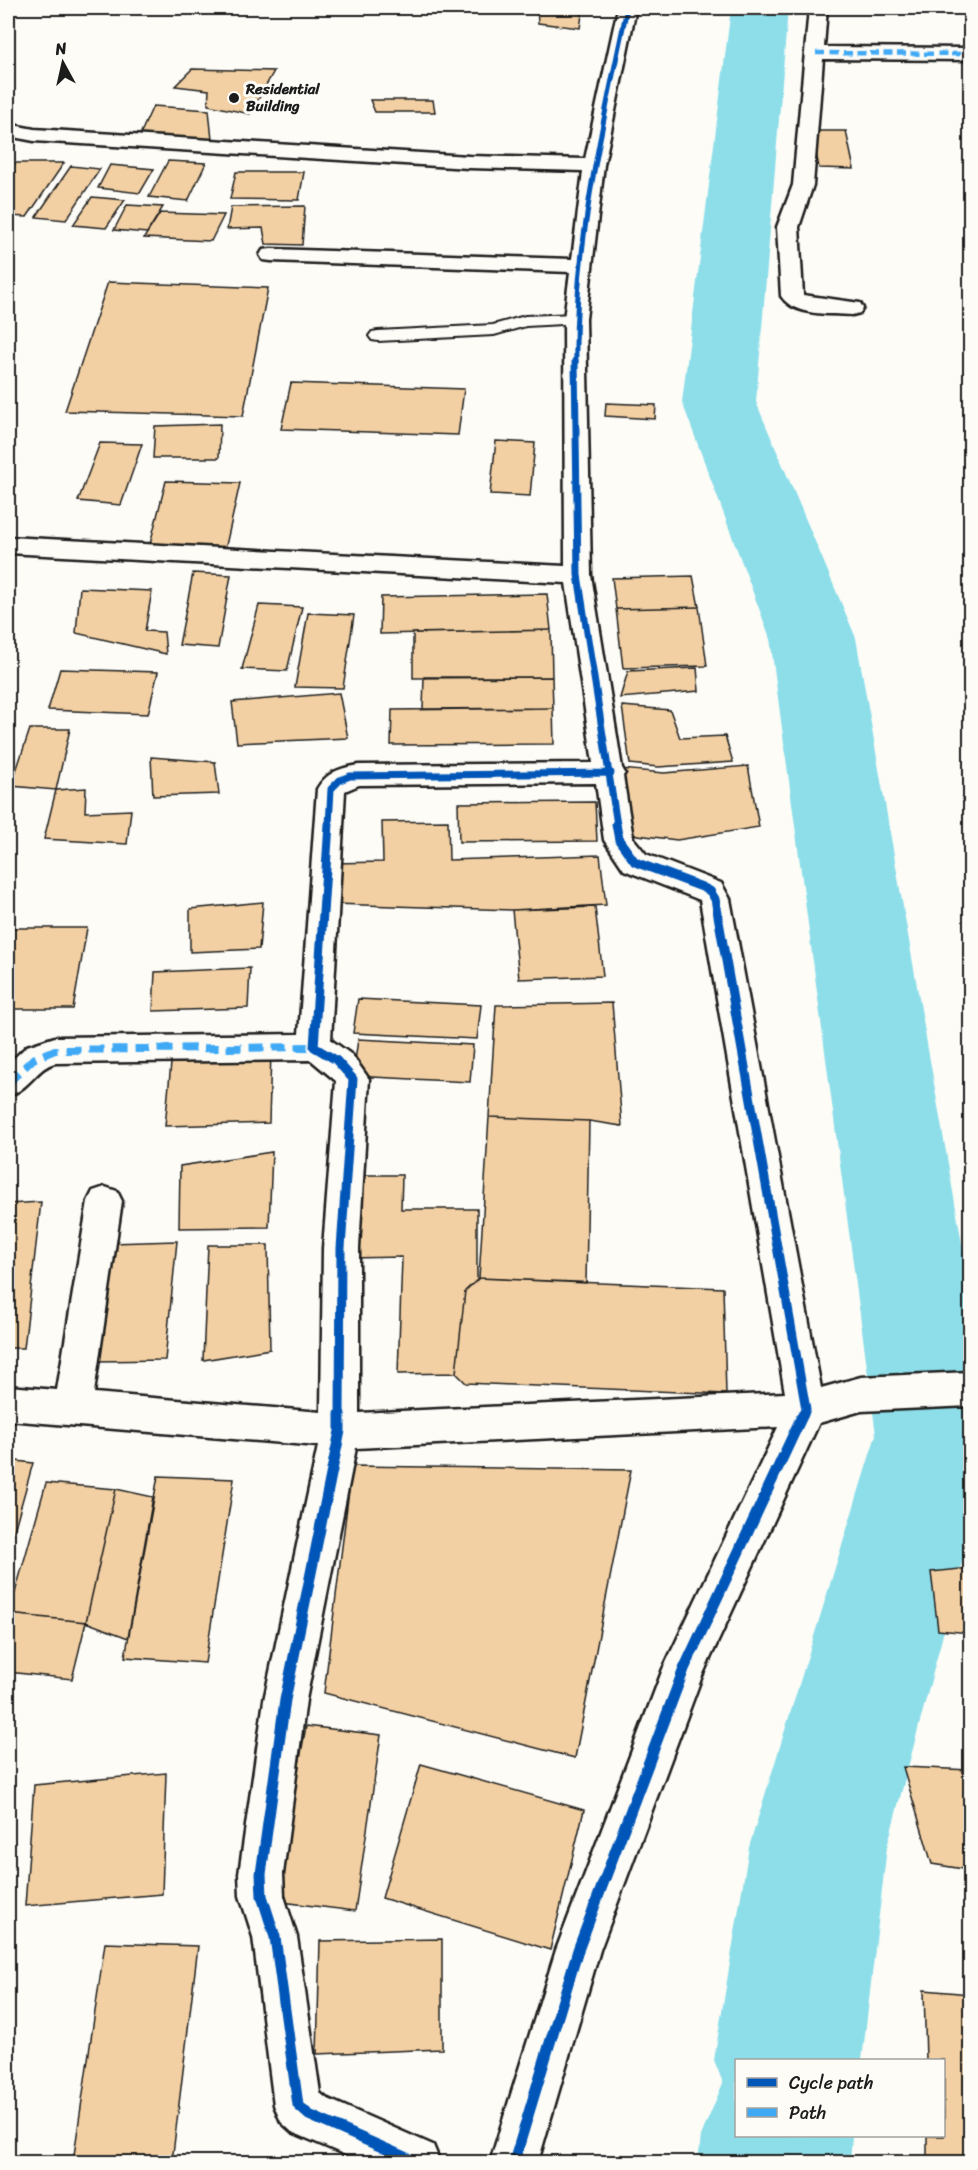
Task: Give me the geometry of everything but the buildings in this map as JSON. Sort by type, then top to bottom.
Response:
[{"type":"street","points":[[514,2163],[578,1950],[684,1669],[807,1409],[715,899],[710,891],[702,887],[635,862],[619,840],[611,773],[578,576],[575,319],[594,165],[627,8]]},
{"type":"street","points":[[818,8],[816,53],[803,185],[788,227],[792,296],[795,300],[805,304],[852,308]]},
{"type":"street","points":[[816,53],[970,54]]},
{"type":"street","points":[[8,130],[34,135],[468,162],[594,165]]},
{"type":"street","points":[[271,255],[581,266]]},
{"type":"street","points":[[8,545],[578,576]]},
{"type":"street","points":[[314,1047],[326,841],[331,789],[336,782],[359,775],[611,773]]},
{"type":"street","points":[[8,1083],[20,1074],[27,1062],[38,1053],[55,1050],[314,1047],[327,1052],[349,1072],[353,1079],[341,1248],[340,1431],[285,1700],[261,1874],[262,1896],[275,1937],[298,2104],[309,2115],[416,2163]]},
{"type":"street","points":[[73,1408],[105,1201]]},
{"type":"street","points":[[8,1403],[340,1431],[807,1409],[861,1394],[970,1389]]},
{"type":"lane","points":[[378,336],[494,330],[525,321],[575,319]]},
{"type":"waterway","points":[[759,8],[719,402],[813,638],[936,1435],[818,1847],[788,2059]]},
{"type":"waterway","points":[[774,2162],[777,2137]]},
{"type":"marked path","points":[[816,53],[970,54]]},
{"type":"marked path","points":[[8,1083],[38,1055],[55,1050],[314,1047]]},
{"type":"cycle path","points":[[514,2162],[578,1950],[684,1669],[806,1409],[715,899],[710,891],[702,887],[635,862],[619,840],[578,575],[575,319],[594,165],[627,8]]},
{"type":"cycle path","points":[[416,2162],[309,2115],[298,2105],[275,1937],[262,1896],[261,1874],[285,1700],[340,1431],[341,1248],[353,1079],[336,1060],[314,1047],[331,789],[336,782],[359,775],[611,773]]},
{"type":"place","name":"Residential Building","points":[[234,98]]}]
